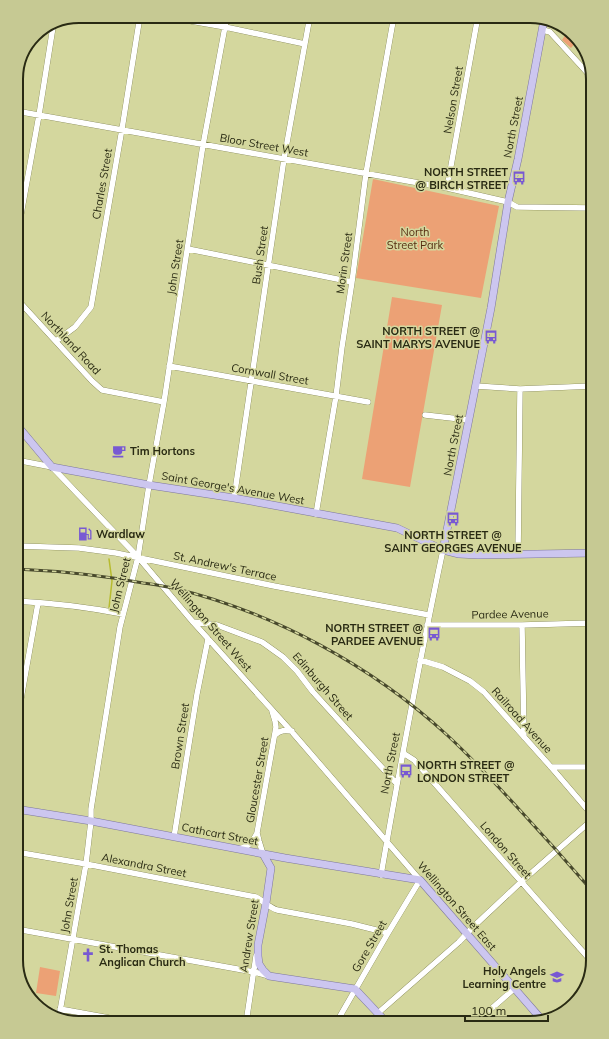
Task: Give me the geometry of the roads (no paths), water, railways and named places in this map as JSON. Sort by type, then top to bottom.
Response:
[{"type":"main road","name":"North Street","points":[[443,550],[491,308],[508,202],[518,159],[544,25]]},
{"type":"main road","name":"Wellington Street West","points":[[23,432],[52,467]]},
{"type":"main road","name":"Saint George's Avenue West","points":[[52,467],[397,528],[443,550],[459,554],[586,553]]},
{"type":"main road","name":"Cathcart Street","points":[[23,810],[91,821],[381,875],[420,880]]},
{"type":"main road","points":[[263,854],[271,868],[276,861],[285,858]]},
{"type":"main road","name":"Andrew Street","points":[[258,945],[271,868]]},
{"type":"main road","name":"Wellington Street East","points":[[420,880],[538,1016]]},
{"type":"main road","points":[[258,945],[259,964],[270,976],[355,989],[381,1016]]},
{"type":"street","name":"Charles Street","points":[[56,341],[75,327],[91,307],[139,23]]},
{"type":"street","points":[[202,23],[305,44]]},
{"type":"street","name":"John Street","points":[[60,1012],[86,864],[91,809],[123,614],[138,557],[164,402],[203,144],[226,23]]},
{"type":"street","name":"Bush Street","points":[[234,498],[284,158],[309,23]]},
{"type":"street","name":"Morin Street","points":[[316,514],[336,396],[366,173],[393,23]]},
{"type":"street","name":"Nelson Street","points":[[447,188],[477,23]]},
{"type":"street","points":[[23,203],[52,30]]},
{"type":"street","points":[[543,30],[550,32],[586,71]]},
{"type":"street","name":"Bloor Street West","points":[[23,112],[447,188],[508,202],[517,207],[586,208]]},
{"type":"street","points":[[188,249],[352,282]]},
{"type":"street","name":"Northland Road","points":[[23,306],[102,390],[164,402]]},
{"type":"street","name":"Cornwall Street","points":[[169,366],[368,402]]},
{"type":"street","points":[[476,386],[520,389],[586,386]]},
{"type":"street","points":[[518,554],[520,389]]},
{"type":"street","points":[[425,414],[469,420]]},
{"type":"street","name":"Saint George's Avenue West","points":[[23,461],[52,467]]},
{"type":"street","name":"Wellington Street West","points":[[52,467],[138,557],[193,622],[272,709],[387,843]]},
{"type":"street","name":"St. Andrew's Terrace","points":[[23,546],[79,548],[116,553],[274,586],[429,614]]},
{"type":"street","name":"North Street","points":[[381,875],[396,784],[443,550]]},
{"type":"street","points":[[152,574],[151,565],[154,560]]},
{"type":"street","points":[[23,601],[38,602],[123,614]]},
{"type":"street","points":[[23,687],[38,602]]},
{"type":"street","name":"Edinburgh Street","points":[[193,622],[218,625],[262,642],[283,657],[298,671],[313,692],[396,784]]},
{"type":"street","name":"Pardee Avenue","points":[[427,625],[586,623]]},
{"type":"street","points":[[522,625],[524,737]]},
{"type":"street","name":"Brown Street","points":[[174,837],[196,694],[208,639]]},
{"type":"street","name":"Railroad Avenue","points":[[420,660],[442,667],[470,681],[484,692],[586,808]]},
{"type":"street","name":"Gloucester Street","points":[[263,854],[257,833],[276,727],[272,709]]},
{"type":"street","points":[[275,734],[282,730],[292,732]]},
{"type":"street","name":"London Street","points":[[403,753],[414,760],[586,955]]},
{"type":"street","points":[[551,767],[586,767]]},
{"type":"street","points":[[378,1013],[459,942],[521,882],[586,825]]},
{"type":"street","points":[[237,849],[249,845],[257,833]]},
{"type":"street","name":"Wellington Street East","points":[[387,843],[420,880]]},
{"type":"street","name":"Alexandra Street","points":[[23,853],[256,896],[271,908],[277,910],[352,924],[388,933]]},
{"type":"street","name":"Gore Street","points":[[340,1016],[420,880]]},
{"type":"street","points":[[23,930],[270,976]]},
{"type":"street","name":"Andrew Street","points":[[247,1016],[258,945]]},
{"type":"street","points":[[483,1016],[515,988]]},
{"type":"street","points":[[60,1009],[99,1016]]},
{"type":"waterway","points":[[109,559],[112,581],[109,608]]},
{"type":"railway","points":[[23,569],[64,572],[154,584],[210,598],[247,611],[284,627],[354,664],[387,686],[447,735],[500,788],[586,884]]},
{"type":"place","name":"NORTH STREET @ BIRCH STREET","points":[[519,178]]},
{"type":"place","name":"NORTH STREET @ SAINT MARYS AVENUE","points":[[491,337]]},
{"type":"place","name":"Tim Hortons","points":[[119,451]]},
{"type":"place","name":"NORTH STREET @ SAINT GEORGES AVENUE","points":[[453,519]]},
{"type":"place","name":"Wardlaw","points":[[85,534]]},
{"type":"place","name":"NORTH STREET @ PARDEE AVENUE","points":[[434,634]]},
{"type":"place","name":"NORTH STREET @ LONDON STREET","points":[[406,771]]},
{"type":"place","name":"St. Thomas Anglican Church","points":[[88,955]]},
{"type":"place","name":"Holy Angels Learning Centre","points":[[557,977]]},
{"type":"park label","name":"North Street Park","points":[[415,238]]}]
